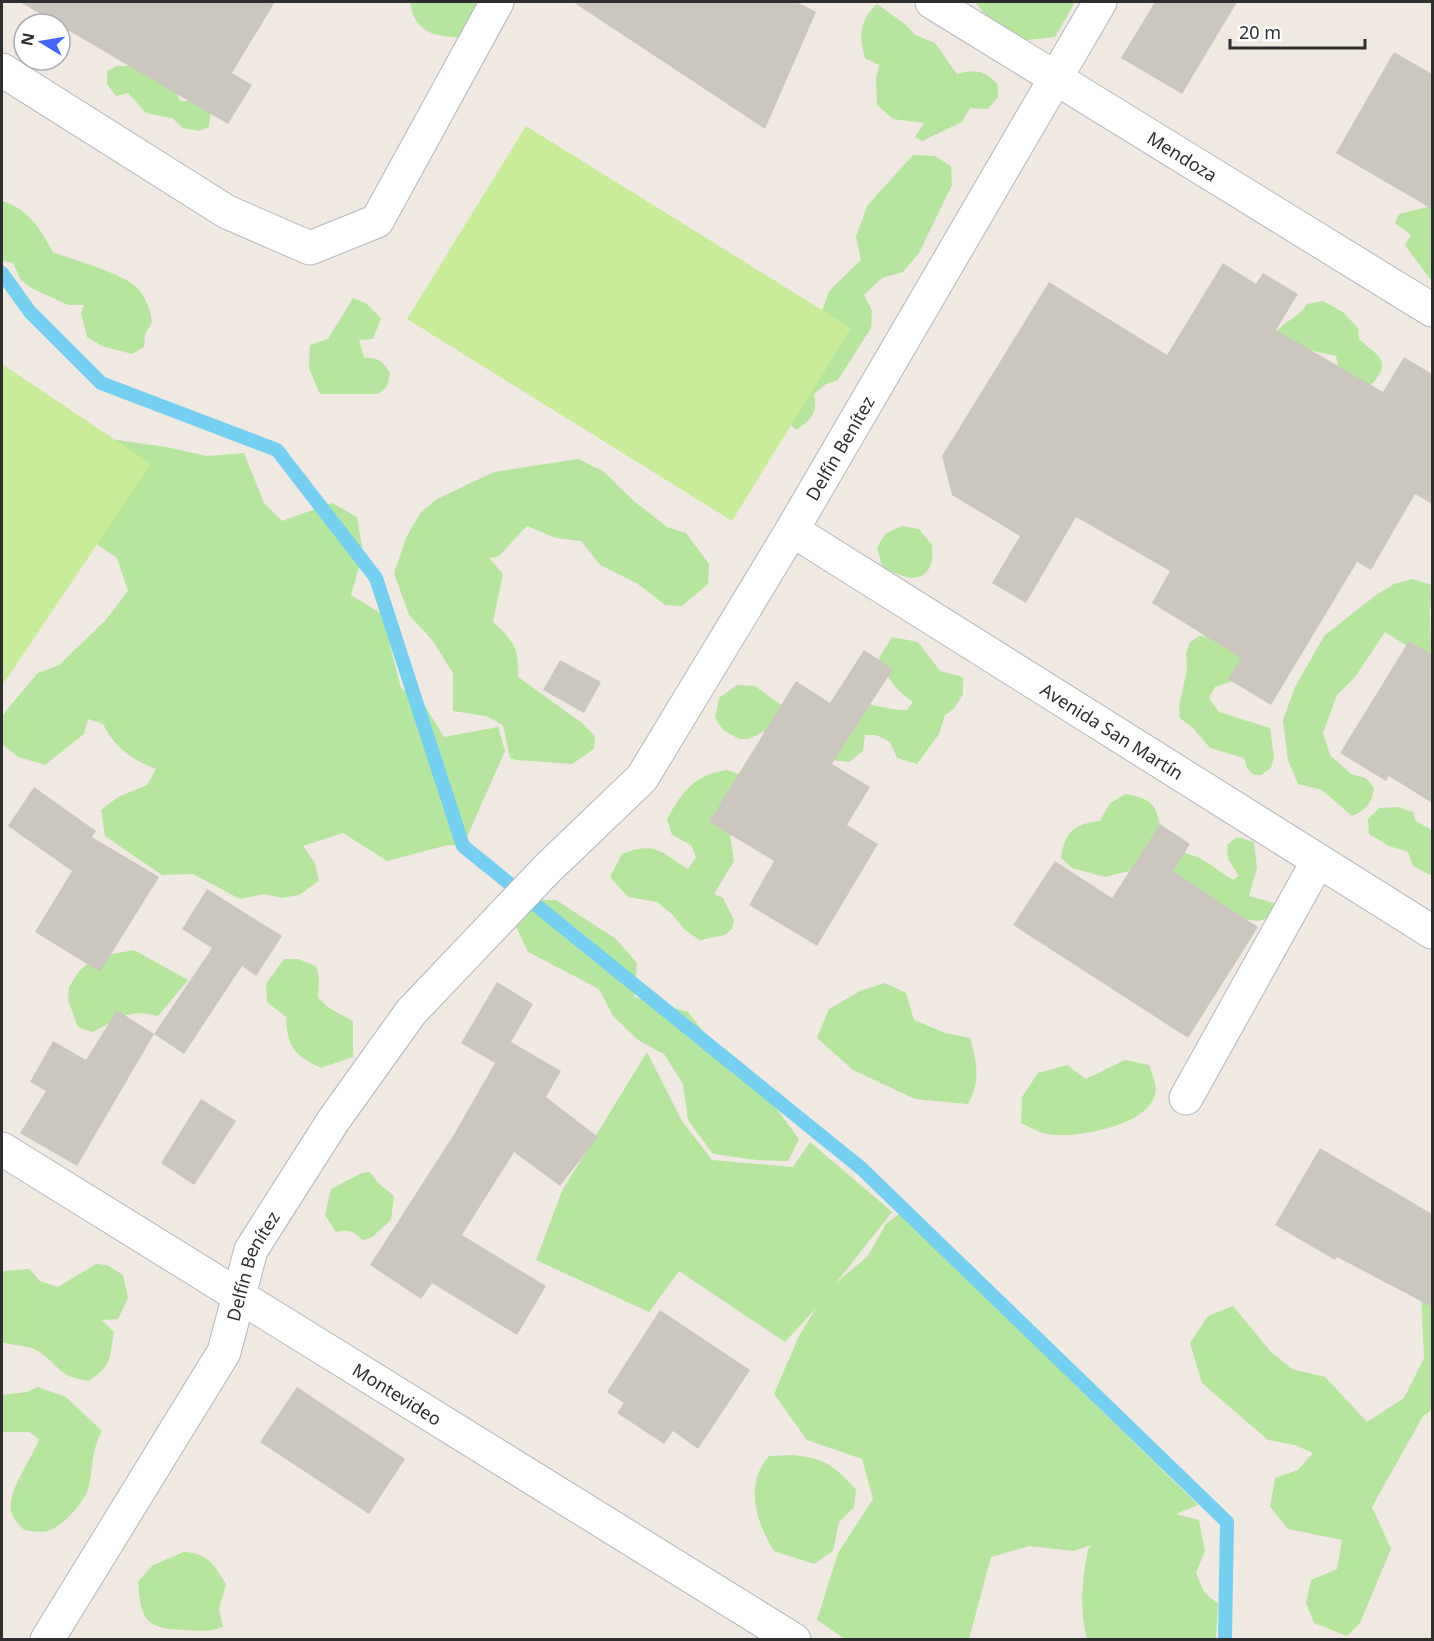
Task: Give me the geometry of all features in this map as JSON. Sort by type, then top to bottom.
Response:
[{"type":"street","points":[[2,70],[227,212],[310,248],[376,221],[497,2]]},
{"type":"street","name":"Mendoza","points":[[932,2],[1432,310]]},
{"type":"street","name":"Delfín Benítez","points":[[47,1640],[224,1352],[251,1250],[333,1121],[411,1012],[547,868],[642,778],[792,530],[1100,2]]},
{"type":"street","name":"Avenida San Martín","points":[[792,530],[1432,932]]},
{"type":"street","points":[[1186,1098],[1318,861]]},
{"type":"street","name":"Montevideo","points":[[2,1149],[794,1640]]},
{"type":"green space","points":[[410,2],[499,2],[474,38],[441,36],[424,29],[413,14]]},
{"type":"green space","points":[[975,2],[1075,2],[1055,37],[1018,41],[988,18]]},
{"type":"green space","points":[[877,4],[906,25],[915,35],[935,43],[957,74],[980,72],[993,80],[998,85],[998,97],[988,109],[970,108],[962,122],[922,141],[915,137],[924,123],[893,119],[877,105],[876,79],[879,65],[865,58],[861,35],[867,16]]},
{"type":"green space","points":[[117,66],[133,66],[173,85],[180,101],[191,101],[211,110],[209,127],[199,131],[183,128],[172,118],[146,113],[128,93],[116,96],[107,84],[107,71]]},
{"type":"green space","points":[[526,126],[851,328],[732,521],[407,319]]},
{"type":"green space","points":[[913,155],[935,156],[951,166],[952,185],[919,253],[903,272],[882,278],[864,295],[872,311],[871,328],[838,380],[826,384],[814,394],[815,406],[812,415],[796,430],[785,418],[829,291],[861,260],[856,237],[867,206]]},
{"type":"green space","points":[[2,201],[20,209],[33,221],[53,252],[122,278],[137,288],[148,304],[152,322],[145,334],[144,347],[132,354],[102,346],[87,337],[81,313],[84,305],[68,305],[33,289],[21,280],[13,263],[2,261]]},
{"type":"green space","points":[[1432,206],[1432,279],[1430,279],[1405,245],[1411,235],[1395,223],[1399,214]]},
{"type":"green space","points":[[353,298],[366,303],[381,318],[373,339],[359,340],[364,358],[379,361],[390,373],[387,387],[378,394],[320,394],[309,369],[310,345],[328,339]]},
{"type":"green space","points":[[1323,301],[1343,312],[1358,328],[1359,339],[1381,360],[1381,370],[1371,385],[1339,374],[1336,356],[1283,344],[1276,332],[1307,304]]},
{"type":"green space","points":[[2,364],[151,464],[2,686]]},
{"type":"green space","points":[[96,437],[166,447],[207,456],[244,453],[264,503],[282,521],[332,503],[357,517],[363,553],[351,595],[382,614],[401,688],[425,706],[444,737],[498,727],[505,751],[463,846],[448,845],[387,861],[343,833],[303,846],[315,863],[319,881],[299,895],[282,898],[264,894],[240,899],[193,874],[162,875],[105,836],[101,810],[118,797],[147,785],[156,769],[125,752],[103,724],[88,719],[84,734],[45,765],[18,757],[2,744],[2,717],[9,707],[38,673],[59,665],[105,621],[128,591],[117,558],[89,539]]},
{"type":"green space","points":[[578,459],[603,471],[634,501],[667,527],[686,533],[709,564],[708,584],[682,606],[665,605],[638,584],[600,565],[581,541],[556,538],[527,526],[499,556],[489,558],[503,574],[493,622],[514,646],[518,677],[582,723],[595,736],[594,749],[572,764],[516,760],[510,758],[503,725],[486,716],[453,711],[453,673],[433,641],[409,615],[394,573],[406,538],[420,513],[437,499],[494,472]]},
{"type":"green space","points":[[902,526],[919,529],[932,545],[931,564],[922,576],[915,578],[902,576],[882,566],[877,548],[885,534]]},
{"type":"green space","points":[[1413,579],[1432,585],[1430,614],[1432,676],[1409,647],[1385,632],[1355,677],[1337,695],[1323,733],[1330,755],[1351,774],[1366,778],[1374,788],[1368,806],[1352,816],[1322,790],[1298,784],[1288,760],[1283,720],[1295,687],[1324,636],[1376,595],[1394,584]]},
{"type":"green space","points":[[1199,636],[1217,638],[1248,662],[1239,679],[1215,687],[1209,698],[1219,712],[1270,728],[1274,757],[1271,768],[1261,775],[1254,775],[1247,768],[1244,758],[1210,748],[1194,729],[1180,718],[1179,706],[1187,670],[1186,653],[1190,642]]},
{"type":"green space","points":[[892,637],[918,642],[940,671],[963,677],[963,694],[954,709],[945,715],[939,734],[917,764],[897,758],[890,742],[876,735],[865,735],[863,751],[849,762],[825,759],[859,703],[907,710],[913,702],[892,683],[879,658]]},
{"type":"green space","points":[[737,685],[755,686],[781,705],[769,729],[749,739],[739,739],[723,730],[715,718],[719,698]]},
{"type":"green space","points":[[727,770],[746,776],[744,822],[730,835],[734,861],[714,894],[723,898],[734,920],[732,929],[725,935],[700,940],[686,931],[672,914],[657,902],[628,897],[610,877],[622,854],[643,848],[664,853],[688,869],[696,857],[691,845],[672,835],[667,819],[684,793],[698,780]]},
{"type":"green space","points":[[1126,794],[1143,799],[1153,806],[1162,834],[1129,871],[1105,877],[1072,868],[1061,858],[1068,836],[1083,824],[1100,821],[1110,803]]},
{"type":"green space","points":[[1398,807],[1413,812],[1416,821],[1432,830],[1432,876],[1413,866],[1408,852],[1389,846],[1369,834],[1368,819],[1379,808]]},
{"type":"green space","points":[[1237,837],[1254,842],[1257,868],[1249,896],[1274,903],[1269,918],[1257,921],[1244,919],[1165,872],[1183,852],[1200,858],[1233,880],[1239,876],[1228,859],[1227,845]]},
{"type":"green space","points":[[532,900],[556,900],[616,939],[637,963],[634,997],[688,1012],[710,1040],[773,1104],[799,1139],[788,1161],[757,1160],[713,1154],[688,1120],[683,1084],[664,1054],[638,1040],[613,1016],[599,989],[528,952],[516,927]]},
{"type":"green space","points":[[134,950],[188,980],[158,1016],[130,1014],[92,1032],[78,1027],[68,1000],[69,987],[79,971],[97,957]]},
{"type":"green space","points":[[284,959],[298,959],[316,966],[319,977],[318,998],[329,1008],[353,1021],[353,1057],[321,1068],[304,1059],[294,1049],[288,1036],[286,1017],[267,1002],[266,984]]},
{"type":"green space","points":[[885,983],[906,993],[914,1020],[945,1033],[970,1038],[976,1080],[968,1104],[915,1099],[853,1070],[817,1038],[829,1009],[860,991]]},
{"type":"green space","points":[[647,1052],[682,1121],[712,1160],[793,1167],[810,1142],[892,1212],[836,1283],[867,1257],[886,1224],[900,1213],[1198,1505],[1176,1514],[1199,1520],[1205,1551],[1196,1573],[1204,1592],[1218,1604],[1216,1639],[1087,1639],[1082,1594],[1088,1549],[1091,1545],[1074,1551],[1029,1546],[991,1557],[969,1639],[845,1639],[817,1620],[838,1553],[873,1499],[862,1459],[807,1440],[774,1394],[798,1338],[816,1308],[785,1342],[679,1271],[649,1312],[536,1260],[562,1191]]},
{"type":"green space","points":[[1125,1060],[1149,1065],[1155,1082],[1153,1100],[1135,1117],[1105,1129],[1073,1135],[1044,1133],[1021,1123],[1022,1097],[1038,1073],[1067,1065],[1086,1079]]},
{"type":"green space","points":[[370,1172],[378,1183],[394,1196],[391,1220],[371,1238],[362,1240],[350,1231],[336,1232],[325,1215],[331,1189],[362,1173]]},
{"type":"green space","points":[[96,1264],[107,1265],[123,1275],[128,1298],[118,1319],[102,1320],[114,1332],[109,1360],[97,1375],[89,1381],[78,1379],[65,1374],[34,1349],[2,1342],[2,1271],[29,1269],[40,1281],[58,1287]]},
{"type":"green space","points":[[1432,1265],[1432,1410],[1423,1416],[1372,1507],[1391,1549],[1360,1623],[1347,1636],[1314,1623],[1306,1603],[1311,1580],[1337,1569],[1342,1540],[1288,1529],[1270,1507],[1275,1478],[1298,1470],[1313,1453],[1295,1445],[1268,1440],[1202,1383],[1190,1343],[1208,1316],[1233,1306],[1270,1351],[1292,1369],[1325,1377],[1367,1422],[1404,1398],[1424,1358],[1421,1290]]},
{"type":"green space","points":[[38,1387],[66,1397],[102,1431],[94,1452],[89,1486],[83,1499],[73,1513],[60,1524],[42,1532],[24,1530],[14,1519],[11,1511],[16,1485],[39,1439],[29,1432],[2,1432],[2,1395],[27,1392]]},
{"type":"green space","points":[[792,1455],[828,1464],[856,1489],[854,1507],[839,1522],[833,1551],[814,1564],[774,1551],[762,1528],[755,1503],[757,1479],[761,1467],[769,1456]]},
{"type":"green space","points":[[184,1552],[199,1554],[210,1561],[226,1584],[219,1609],[223,1627],[200,1631],[162,1628],[154,1625],[144,1614],[138,1582],[153,1565]]},
{"type":"building","points":[[20,2],[275,2],[232,73],[252,85],[228,124],[72,32],[72,12],[37,12]]},
{"type":"building","points":[[573,2],[797,2],[816,12],[765,129]]},
{"type":"building","points":[[1155,2],[1237,2],[1182,94],[1121,58]]},
{"type":"building","points":[[1394,52],[1432,74],[1432,209],[1336,153]]},
{"type":"building","points":[[1223,263],[1256,284],[1263,273],[1298,294],[1276,330],[1383,392],[1404,357],[1432,374],[1432,504],[1415,494],[1371,570],[1357,562],[1271,705],[1228,679],[1241,658],[1152,603],[1170,571],[1076,517],[1026,603],[992,583],[1020,536],[952,495],[942,456],[1049,282],[1167,355]]},
{"type":"building","points":[[1409,641],[1432,655],[1432,803],[1389,776],[1386,781],[1340,753]]},
{"type":"building","points":[[864,650],[893,669],[832,764],[870,787],[847,825],[878,844],[817,946],[749,905],[774,861],[709,822],[796,681],[830,703]]},
{"type":"building","points":[[560,660],[601,682],[584,713],[543,690]]},
{"type":"building","points":[[34,787],[96,831],[92,837],[159,877],[100,972],[35,932],[72,871],[8,826]]},
{"type":"building","points":[[1160,824],[1190,844],[1173,871],[1258,927],[1188,1038],[1013,925],[1055,861],[1112,898]]},
{"type":"building","points":[[207,889],[282,936],[256,976],[242,966],[184,1054],[154,1034],[212,948],[182,929]]},
{"type":"building","points":[[497,982],[533,1004],[511,1042],[561,1071],[546,1097],[598,1137],[560,1186],[514,1152],[462,1235],[546,1286],[517,1335],[432,1283],[421,1299],[370,1265],[453,1136],[495,1063],[461,1043]]},
{"type":"building","points":[[117,1010],[154,1034],[77,1166],[20,1133],[46,1091],[30,1082],[53,1041],[86,1060]]},
{"type":"building","points":[[201,1099],[236,1121],[194,1185],[161,1163]]},
{"type":"building","points":[[1320,1148],[1432,1214],[1432,1307],[1337,1257],[1335,1260],[1275,1225]]},
{"type":"building","points":[[660,1310],[750,1370],[698,1449],[673,1431],[664,1444],[617,1413],[624,1403],[607,1392]]},
{"type":"building","points":[[297,1387],[405,1459],[369,1514],[260,1442]]},
{"type":"waterway","points":[[2,273],[30,312],[101,383],[277,450],[376,578],[463,846],[861,1168],[1227,1522],[1225,1640]]}]
